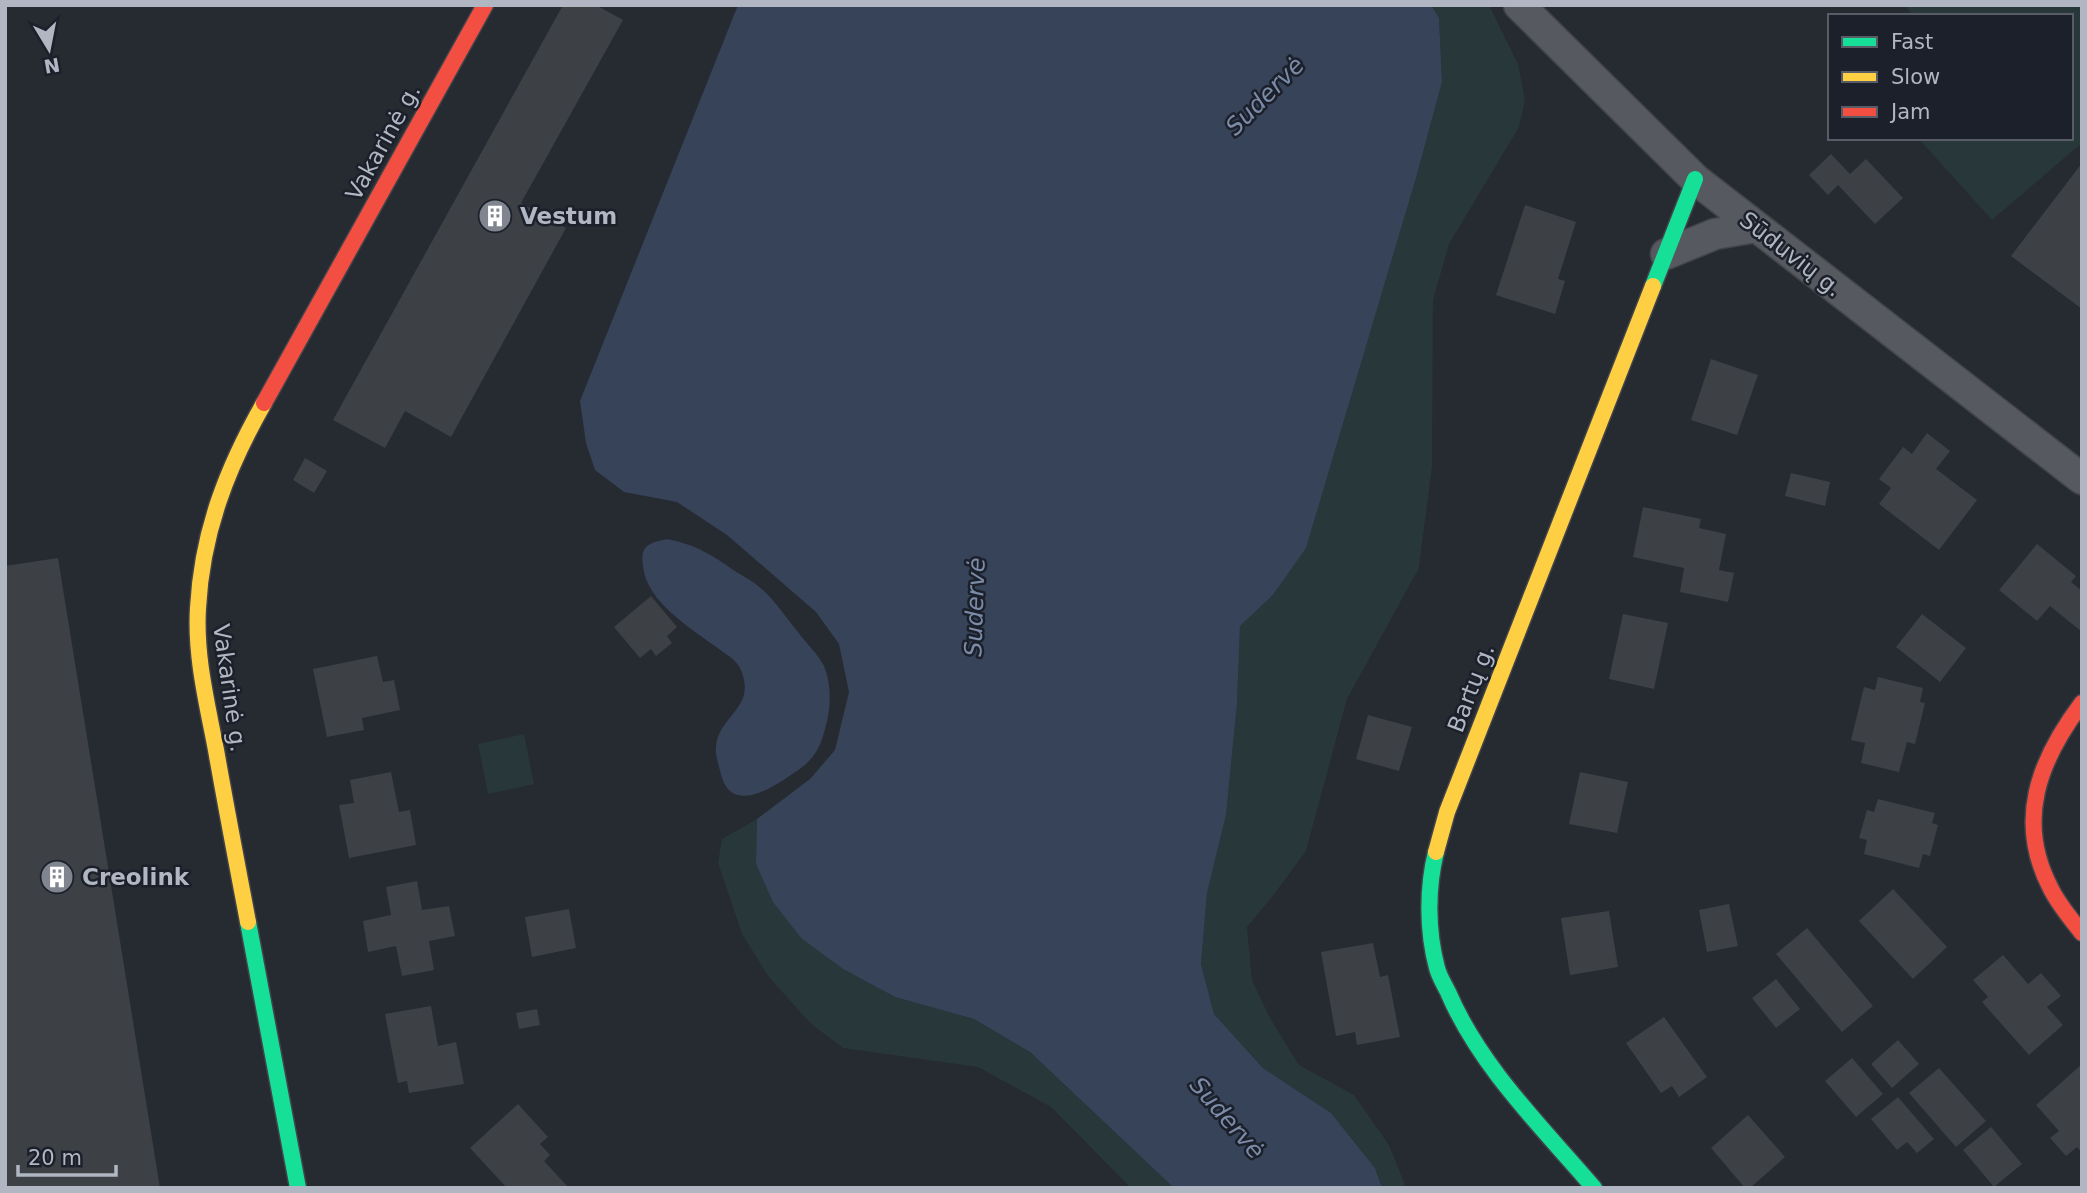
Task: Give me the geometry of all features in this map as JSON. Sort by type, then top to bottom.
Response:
[{"type":"street","name":"Vakarinė g.","points":[[298,1188],[200,667],[196,627],[204,553],[218,497],[237,451],[485,5]]},
{"type":"street","name":"Sūduvių g.","points":[[1519,5],[1695,179],[2082,479]]},
{"type":"street","name":"Bartų g.","points":[[1594,1188],[1516,1097],[1479,1049],[1455,1009],[1437,968],[1430,919],[1430,875],[1447,812],[1695,179]]},
{"type":"street","points":[[1666,254],[1715,234],[1756,227]]},
{"type":"street","points":[[2082,703],[2048,761],[2034,801],[2036,841],[2046,880],[2082,933]]},
{"type":"shaded area","points":[[1431,5],[1489,5],[1518,64],[1525,100],[1519,127],[1449,244],[1433,300],[1432,466],[1419,568],[1347,699],[1306,851],[1247,927],[1252,980],[1270,1018],[1299,1065],[1354,1095],[1389,1145],[1404,1188],[1382,1188],[1375,1168],[1331,1113],[1263,1068],[1214,1014],[1201,963],[1207,893],[1226,815],[1237,704],[1240,626],[1273,595],[1306,547],[1442,82],[1439,18]]},
{"type":"shaded area","points":[[1905,5],[2082,5],[2082,143],[1992,220],[1920,140],[2073,140],[2073,14],[1912,14]]},
{"type":"shaded area","points":[[524,734],[534,784],[488,794],[478,744]]},
{"type":"shaded area","points":[[757,819],[756,864],[802,939],[843,969],[895,997],[974,1019],[1030,1052],[1174,1188],[1131,1188],[1051,1107],[978,1067],[843,1048],[810,1023],[768,976],[742,934],[718,863],[722,839]]},
{"type":"water","name":"Sudervė","points":[[738,5],[1431,5],[1439,18],[1442,82],[1306,548],[1273,595],[1240,626],[1237,704],[1226,815],[1207,893],[1201,964],[1214,1014],[1263,1068],[1331,1113],[1375,1168],[1382,1188],[1174,1188],[1030,1052],[974,1019],[895,997],[843,969],[802,939],[773,902],[756,864],[757,819],[810,779],[835,750],[849,692],[839,644],[816,612],[727,535],[677,502],[624,492],[595,470],[586,443],[580,401]]},
{"type":"water","points":[[667,539],[705,552],[758,586],[778,606],[824,666],[829,705],[819,746],[801,768],[759,793],[737,795],[728,789],[722,778],[716,754],[722,728],[743,697],[745,687],[740,667],[731,657],[672,614],[652,591],[646,579],[642,559],[645,549]]},
{"type":"building","name":"Vestum","points":[[563,5],[596,5],[623,20],[521,203],[566,228],[451,437],[405,411],[385,448],[333,420]]},
{"type":"building","points":[[1831,154],[1850,174],[1866,159],[1903,198],[1875,224],[1838,185],[1828,195],[1809,175]]},
{"type":"building","points":[[2082,163],[2082,309],[2011,256]]},
{"type":"building","points":[[1525,205],[1576,222],[1558,279],[1565,281],[1555,314],[1496,295]]},
{"type":"building","points":[[1711,359],[1758,375],[1737,435],[1691,420]]},
{"type":"building","points":[[1927,433],[1950,451],[1936,469],[1977,500],[1939,550],[1879,504],[1891,488],[1879,479],[1903,447],[1912,454]]},
{"type":"building","points":[[305,458],[327,471],[314,493],[293,480]]},
{"type":"building","points":[[1791,473],[1830,482],[1825,506],[1785,496]]},
{"type":"building","points":[[1643,507],[1701,519],[1699,528],[1726,534],[1719,570],[1734,573],[1728,602],[1680,592],[1684,568],[1633,557]]},
{"type":"building","points":[[2037,544],[2076,576],[2071,582],[2082,591],[2082,632],[2050,606],[2037,621],[1999,590]]},
{"type":"building","name":"Creolink","points":[[58,558],[160,1188],[5,1188],[5,566]]},
{"type":"building","points":[[651,596],[677,627],[667,636],[672,643],[656,656],[651,649],[640,658],[614,627]]},
{"type":"building","points":[[1623,614],[1668,623],[1654,689],[1609,679]]},
{"type":"building","points":[[1922,614],[1966,648],[1940,682],[1896,647]]},
{"type":"building","points":[[377,656],[383,682],[394,680],[400,710],[362,718],[364,730],[327,737],[313,669]]},
{"type":"building","points":[[1878,677],[1923,688],[1920,702],[1925,703],[1915,744],[1907,742],[1899,772],[1861,763],[1865,743],[1851,740],[1864,687],[1875,690]]},
{"type":"building","points":[[1368,715],[1412,727],[1399,771],[1356,759]]},
{"type":"building","points":[[391,772],[399,812],[410,810],[416,845],[349,858],[339,805],[354,803],[350,780]]},
{"type":"building","points":[[1580,772],[1628,782],[1617,833],[1569,824]]},
{"type":"building","points":[[1878,799],[1935,813],[1932,823],[1938,825],[1930,856],[1923,854],[1919,868],[1864,854],[1867,840],[1859,838],[1867,810],[1874,812]]},
{"type":"building","points":[[417,881],[422,910],[449,906],[455,936],[429,941],[434,970],[402,976],[396,946],[368,952],[363,921],[391,915],[386,887]]},
{"type":"building","points":[[1893,889],[1947,947],[1913,979],[1859,921]]},
{"type":"building","points":[[1729,904],[1738,946],[1707,952],[1699,910]]},
{"type":"building","points":[[569,909],[576,948],[532,957],[525,917]]},
{"type":"building","points":[[1609,911],[1618,967],[1570,975],[1561,918]]},
{"type":"building","points":[[1807,928],[1873,1006],[1842,1032],[1776,954]]},
{"type":"building","points":[[1373,943],[1380,977],[1388,975],[1400,1037],[1357,1045],[1355,1032],[1336,1036],[1321,952]]},
{"type":"building","points":[[2003,955],[2028,984],[2041,973],[2061,996],[2047,1007],[2063,1025],[2029,1055],[1982,1002],[1988,997],[1973,980]]},
{"type":"building","points":[[1776,979],[1800,1009],[1776,1028],[1752,998]]},
{"type":"building","points":[[431,1006],[438,1046],[456,1042],[464,1084],[409,1093],[407,1081],[398,1083],[385,1014]]},
{"type":"building","points":[[537,1009],[540,1025],[519,1029],[516,1013]]},
{"type":"building","points":[[1664,1017],[1707,1077],[1679,1097],[1672,1086],[1661,1093],[1626,1043]]},
{"type":"building","points":[[1898,1040],[1919,1064],[1892,1088],[1871,1064]]},
{"type":"building","points":[[1852,1058],[1883,1094],[1856,1117],[1825,1081]]},
{"type":"building","points":[[2082,1064],[2082,1153],[2077,1147],[2066,1156],[2050,1138],[2059,1131],[2036,1105]]},
{"type":"building","points":[[1939,1068],[1986,1121],[1956,1147],[1909,1093]]},
{"type":"building","points":[[1898,1097],[1934,1139],[1917,1153],[1907,1142],[1897,1150],[1871,1119]]},
{"type":"building","points":[[518,1104],[548,1137],[540,1144],[550,1155],[544,1161],[569,1188],[507,1188],[470,1148]]},
{"type":"building","points":[[1748,1115],[1785,1157],[1750,1188],[1745,1188],[1711,1148]]},
{"type":"building","points":[[1991,1127],[2022,1164],[1994,1187],[1963,1150]]},
{"type":"traffic: fast","points":[[1653,286],[1695,179]]},
{"type":"traffic: fast","points":[[1436,852],[1429,910],[1431,939],[1440,977],[1461,1019],[1495,1071],[1594,1188]]},
{"type":"traffic: fast","points":[[248,922],[298,1188]]},
{"type":"traffic: slow","points":[[1436,852],[1447,812],[1653,286]]},
{"type":"traffic: slow","points":[[248,922],[202,679],[198,608],[205,553],[219,501],[239,452],[264,403]]},
{"type":"traffic: jam","points":[[264,403],[485,5]]},
{"type":"traffic: jam","points":[[2082,703],[2054,747],[2044,769],[2034,815],[2040,864],[2054,895],[2082,933]]},
{"type":"place","name":"Vestum","points":[[495,216]]},
{"type":"place","name":"Creolink","points":[[57,877]]}]
